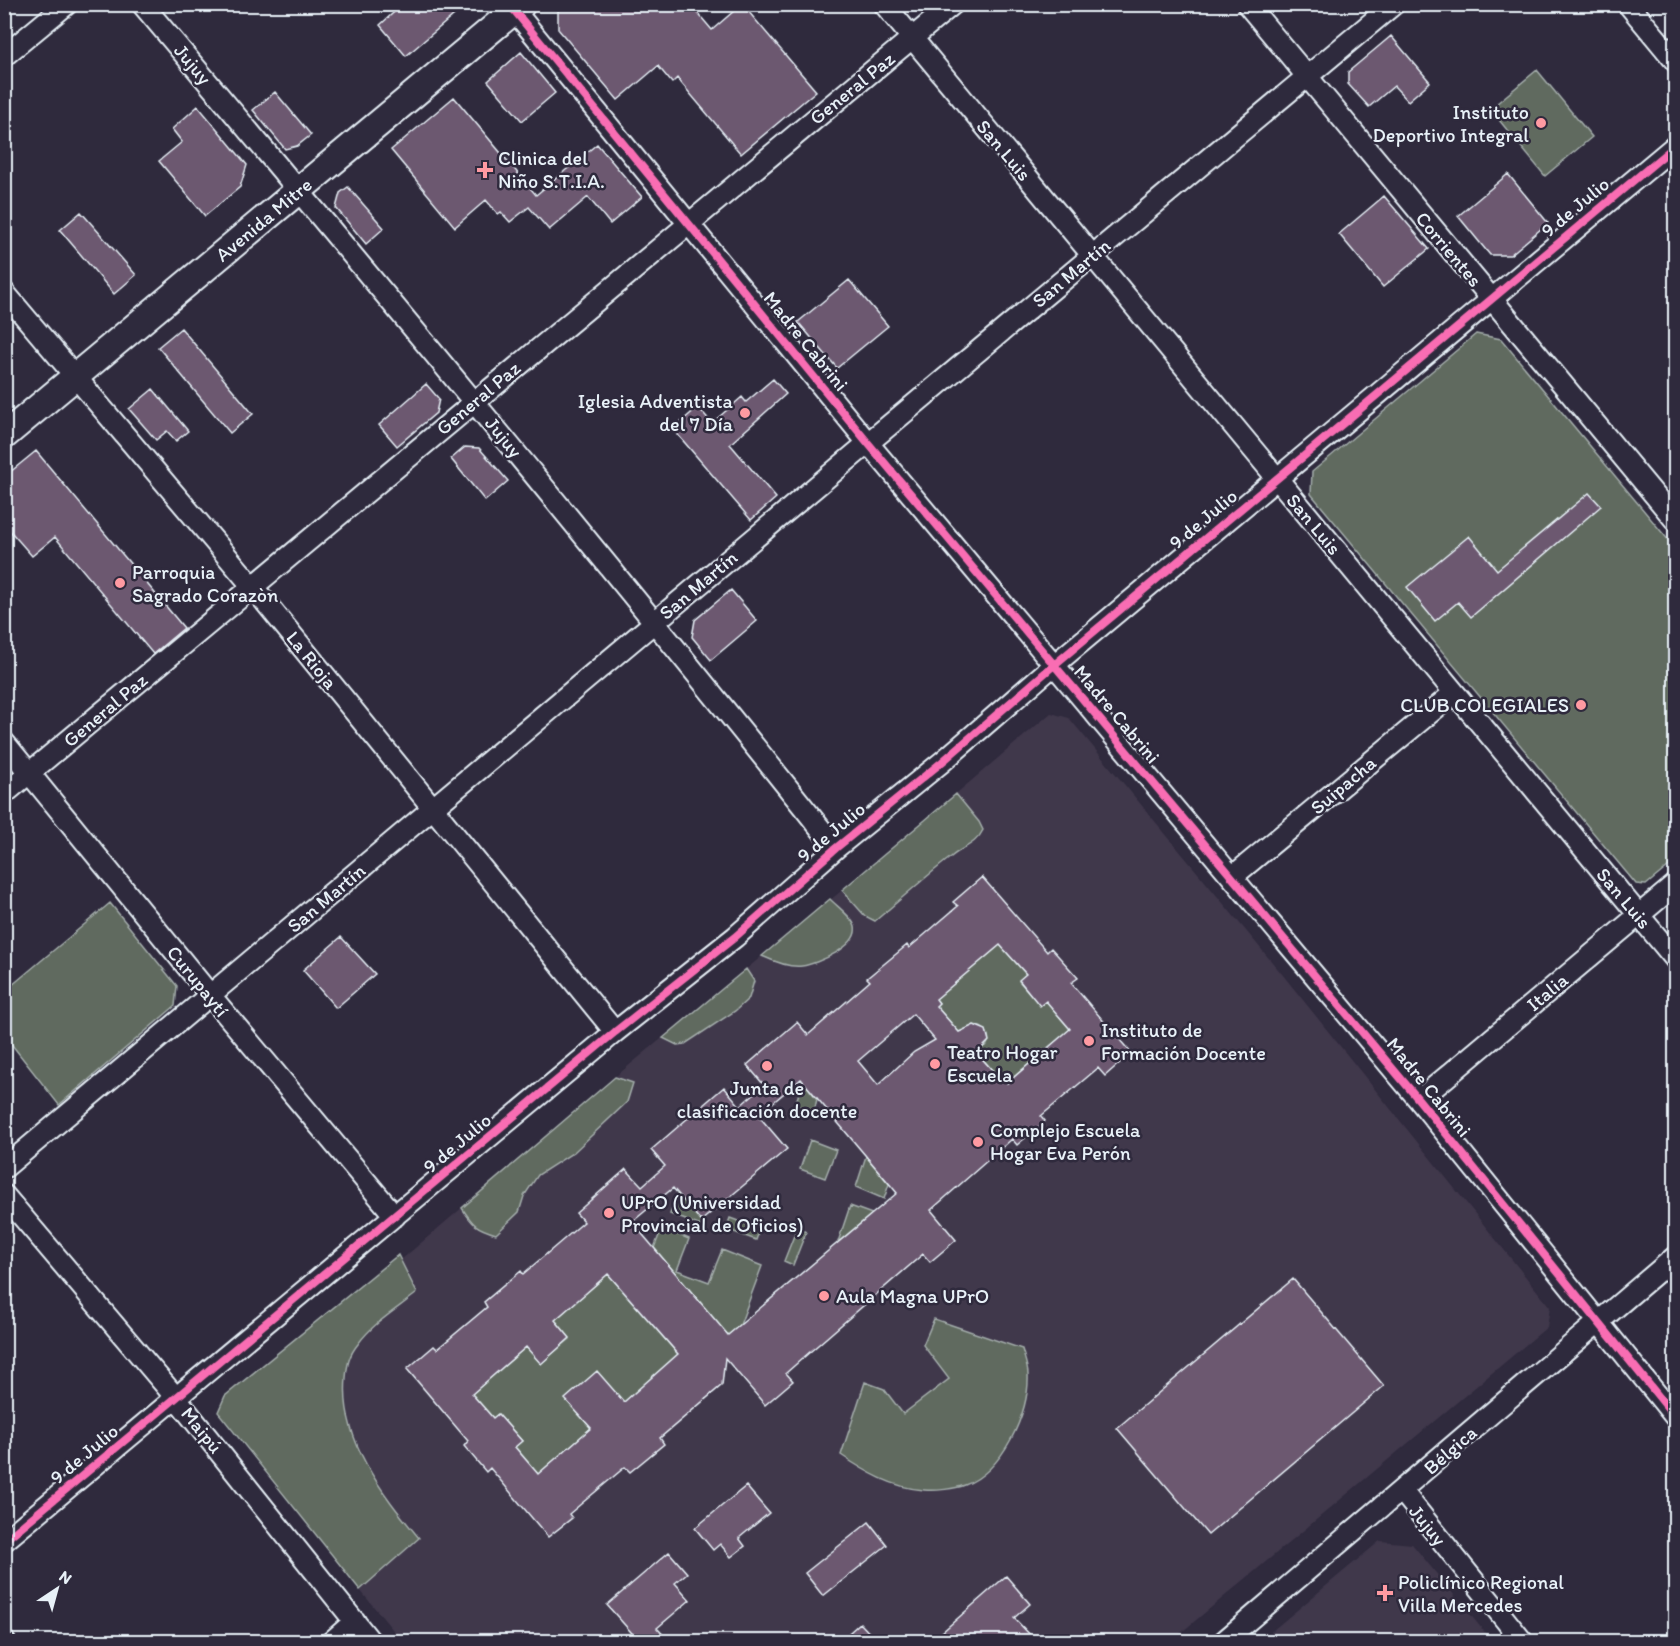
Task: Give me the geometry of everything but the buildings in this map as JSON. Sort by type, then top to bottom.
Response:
[{"type":"main road","name":"Avenida Mitre","points":[[4,436],[299,191],[515,7]]},
{"type":"street","points":[[4,56],[67,4]]},
{"type":"street","name":"Jujuy","points":[[142,4],[656,621],[836,848]]},
{"type":"street","name":"San Luis","points":[[884,4],[1676,960]]},
{"type":"street","name":"General Paz","points":[[4,794],[953,4]]},
{"type":"street","name":"Corrientes","points":[[1247,4],[1306,78],[1674,516]]},
{"type":"street","name":"San Martín","points":[[4,1168],[1394,4]]},
{"type":"street","points":[[1628,4],[1676,62]]},
{"type":"street","name":"Madre Cabrini","points":[[515,7],[868,443],[1419,1100],[1676,1418]]},
{"type":"street","name":"9 de Julio","points":[[4,1541],[615,1032],[735,937],[836,848],[942,762],[1054,665],[1676,145]]},
{"type":"street","name":"La Rioja","points":[[4,292],[253,586],[615,1032]]},
{"type":"street","name":"Suipacha","points":[[1232,877],[1454,693]]},
{"type":"street","name":"Curupaytí","points":[[4,742],[210,996],[395,1216]]},
{"type":"street","name":"Italia","points":[[1419,1100],[1676,884]]},
{"type":"street","name":"Maipú","points":[[4,1195],[177,1399],[371,1641]]},
{"type":"street","name":"Bélgica","points":[[1223,1641],[1676,1256]]},
{"type":"street","name":"Jujuy","points":[[1402,1491],[1523,1641]]},
{"type":"street","points":[[331,1641],[356,1620]]},
{"type":"shaded area","name":"Instituto Deportivo Integral","points":[[1537,70],[1592,137],[1545,176],[1490,109]]},
{"type":"shaded area","name":"CLUB COLEGIALES","points":[[1476,334],[1501,339],[1675,548],[1675,861],[1646,885],[1636,884],[1311,494],[1312,472]]},
{"type":"shaded area","name":"Complejo Escuela Hogar Eva Perón","points":[[1051,713],[1069,718],[1282,974],[1550,1307],[1547,1327],[1171,1641],[402,1641],[360,1590],[419,1538],[385,1497],[365,1461],[352,1433],[344,1397],[348,1361],[357,1345],[372,1328],[417,1293],[401,1260],[615,1077],[857,878]]},
{"type":"shaded area","points":[[956,794],[979,822],[983,830],[980,835],[875,921],[865,916],[842,890]]},
{"type":"shaded area","points":[[830,899],[848,916],[855,927],[851,941],[844,947],[826,958],[802,966],[787,965],[762,956]]},
{"type":"shaded area","points":[[110,903],[177,986],[175,1006],[59,1105],[5,1036],[5,991]]},
{"type":"shaded area","points":[[1000,945],[1026,974],[1019,981],[1040,1005],[1046,1001],[1070,1029],[1007,1083],[1004,1079],[1001,1080],[974,1049],[987,1045],[988,1034],[981,1027],[974,1025],[964,1038],[936,1006],[939,1003],[936,999]]},
{"type":"shaded area","points":[[746,969],[754,981],[749,998],[735,1011],[685,1044],[677,1045],[663,1038]]},
{"type":"shaded area","points":[[615,1077],[633,1083],[627,1102],[574,1152],[538,1175],[524,1196],[519,1212],[496,1234],[479,1228],[472,1222],[462,1208]]},
{"type":"shaded area","points":[[803,1081],[817,1099],[814,1112],[795,1105]]},
{"type":"shaded area","points":[[810,1140],[836,1150],[825,1178],[800,1169]]},
{"type":"shaded area","points":[[866,1156],[889,1184],[884,1199],[856,1187]]},
{"type":"shaded area","points":[[677,1193],[701,1221],[703,1220],[701,1226],[670,1214]]},
{"type":"shaded area","points":[[850,1206],[872,1214],[838,1242]]},
{"type":"shaded area","points":[[730,1218],[760,1229],[756,1240],[726,1229]]},
{"type":"shaded area","points":[[662,1228],[689,1239],[677,1270],[709,1282],[722,1250],[762,1266],[740,1325],[728,1335],[654,1248]]},
{"type":"shaded area","points":[[797,1228],[806,1232],[793,1265],[784,1261]]},
{"type":"shaded area","points":[[398,1255],[417,1293],[378,1323],[355,1348],[347,1369],[346,1401],[350,1423],[366,1464],[391,1503],[419,1538],[360,1590],[218,1412],[225,1396]]},
{"type":"shaded area","points":[[608,1274],[678,1354],[624,1402],[597,1372],[566,1399],[591,1428],[538,1474],[515,1447],[522,1441],[498,1414],[493,1418],[472,1394],[526,1347],[541,1363],[570,1339],[555,1320]]},
{"type":"shaded area","points":[[934,1319],[1022,1349],[1027,1365],[1027,1390],[1019,1423],[1002,1454],[991,1467],[978,1478],[951,1489],[913,1489],[891,1483],[841,1455],[865,1382],[884,1389],[903,1414],[949,1379],[923,1345]]},
{"type":"shaded area","name":"Policlínico Regional Villa Mercedes","points":[[1380,1541],[1412,1544],[1492,1641],[1260,1641]]},
{"type":"cycle path","points":[[509,4],[868,443],[1419,1100],[1676,1418]]},
{"type":"cycle path","points":[[4,1541],[615,1032],[735,937],[836,848],[942,762],[1054,665],[1676,145]]},
{"type":"place","name":"Instituto Deportivo Integral","points":[[1541,123]]},
{"type":"place","name":"Clinica del Niño S.T.I.A.","points":[[485,170]]},
{"type":"place","name":"Iglesia Adventista del 7 Día","points":[[745,413]]},
{"type":"place","name":"Parroquia Sagrado Corazòn","points":[[120,583]]},
{"type":"place","name":"CLUB COLEGIALES","points":[[1581,705]]},
{"type":"place","name":"Instituto de Formación Docente","points":[[1089,1041]]},
{"type":"place","name":"Teatro Hogar Escuela","points":[[935,1064]]},
{"type":"place","name":"Junta de clasificación docente","points":[[767,1066]]},
{"type":"place","name":"Complejo Escuela Hogar Eva Perón","points":[[978,1142]]},
{"type":"place","name":"UPrO (Universidad Provincial de Oficios)","points":[[609,1213]]},
{"type":"place","name":"Aula Magna UPrO","points":[[824,1296]]},
{"type":"place","name":"Policlínico Regional Villa Mercedes","points":[[1385,1593]]}]
